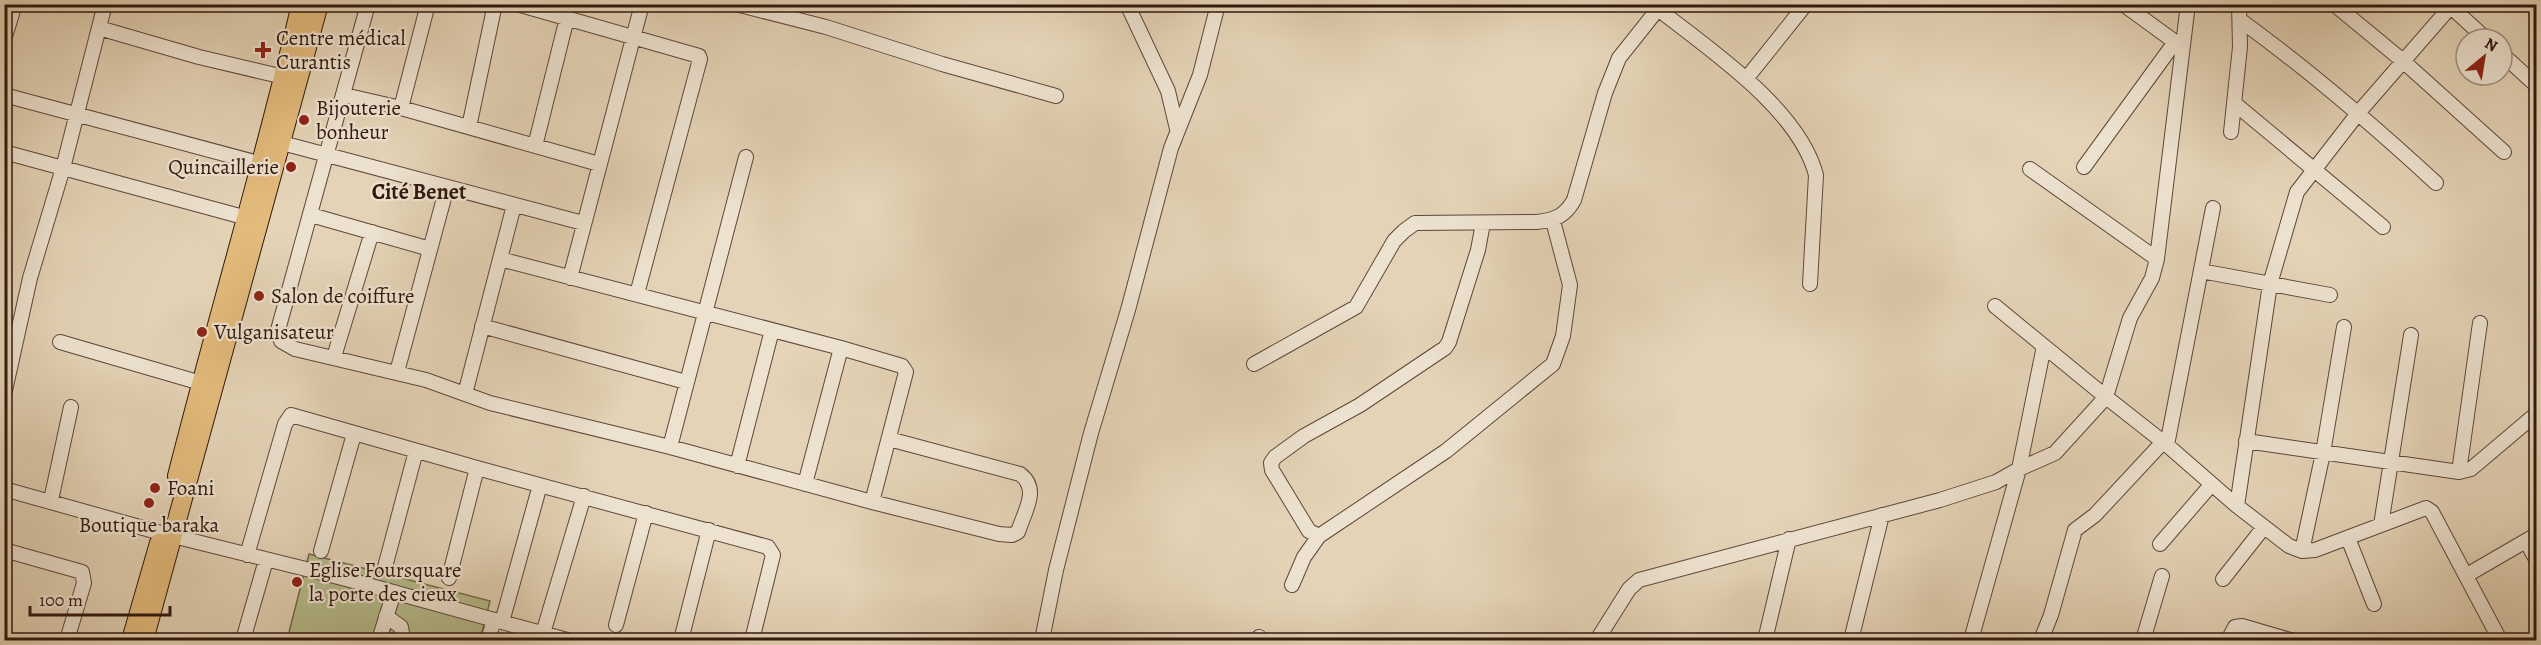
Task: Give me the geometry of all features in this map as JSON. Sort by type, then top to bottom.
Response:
[{"type":"main road","points":[[144,640],[201,383],[262,164],[301,4]]},
{"type":"main road","points":[[131,640],[167,534],[282,143],[319,4]]},
{"type":"street","points":[[4,40],[15,4]]},
{"type":"street","points":[[4,395],[30,278],[63,168],[105,4]]},
{"type":"street","points":[[368,4],[278,336],[281,341],[295,348],[398,372],[490,403],[670,447],[872,502],[1012,535],[1018,532],[1031,489],[1029,480],[1020,474],[889,439]]},
{"type":"street","points":[[401,108],[428,4]]},
{"type":"street","points":[[469,127],[495,4]]},
{"type":"street","points":[[517,4],[695,54],[700,59],[638,294]]},
{"type":"street","points":[[570,278],[642,4]]},
{"type":"street","points":[[735,4],[826,27],[942,64],[1056,96]]},
{"type":"street","points":[[1127,4],[1168,91],[1177,129]]},
{"type":"street","points":[[1042,640],[1056,570],[1091,434],[1128,310],[1177,129],[1200,75],[1218,4]]},
{"type":"street","points":[[1746,79],[1806,4]]},
{"type":"street","points":[[2123,4],[2179,45]]},
{"type":"street","points":[[1597,640],[1629,589],[1639,580],[1996,482],[2055,453],[2106,397],[2130,318],[2152,278],[2157,259],[2179,45],[2188,4]]},
{"type":"street","points":[[2231,132],[2240,4]]},
{"type":"street","points":[[2334,4],[2403,61],[2504,152]]},
{"type":"street","points":[[2237,506],[2270,284],[2297,192],[2359,112],[2450,5],[2473,27]]},
{"type":"street","points":[[1254,364],[1356,307],[1394,241],[1415,223],[1553,221],[1567,212],[1574,200],[1605,93],[1619,58],[1660,7],[1746,79],[1780,112],[1812,161],[1816,175],[1810,284]]},
{"type":"street","points":[[535,146],[567,18]]},
{"type":"street","points":[[2240,20],[2291,57],[2359,112],[2436,183]]},
{"type":"street","points":[[99,28],[199,57],[284,77]]},
{"type":"street","points":[[2084,167],[2179,45]]},
{"type":"street","points":[[2514,65],[2536,85]]},
{"type":"street","points":[[4,94],[262,164]]},
{"type":"street","points":[[344,95],[401,108],[599,164]]},
{"type":"street","points":[[2234,103],[2383,227]]},
{"type":"street","points":[[282,143],[583,223]]},
{"type":"street","points":[[4,152],[247,218]]},
{"type":"street","points":[[670,447],[746,157]]},
{"type":"street","points":[[2030,169],[2157,259]]},
{"type":"street","points":[[398,372],[447,187]]},
{"type":"street","points":[[465,394],[514,205]]},
{"type":"street","points":[[2041,640],[2051,615],[2075,530],[2095,515],[2165,444],[2213,208]]},
{"type":"street","points":[[311,215],[429,249]]},
{"type":"street","points":[[1292,585],[1304,557],[1319,536],[1446,451],[1553,364],[1563,336],[1570,285],[1553,221]]},
{"type":"street","points":[[1319,536],[1309,531],[1272,470],[1271,463],[1304,436],[1360,405],[1445,348],[1449,342],[1478,250],[1483,223]]},
{"type":"street","points":[[334,357],[372,232]]},
{"type":"street","points":[[500,259],[897,363],[906,372],[872,502]]},
{"type":"street","points":[[2201,271],[2330,295]]},
{"type":"street","points":[[1995,306],[2165,444],[2211,485],[2289,546],[2302,551],[2315,550],[2426,508],[2432,512],[2500,640]]},
{"type":"street","points":[[2458,472],[2480,323]]},
{"type":"street","points":[[482,326],[686,382]]},
{"type":"street","points":[[2302,551],[2323,453],[2344,327]]},
{"type":"street","points":[[737,465],[772,330]]},
{"type":"street","points":[[2380,525],[2411,334]]},
{"type":"street","points":[[60,342],[201,383]]},
{"type":"street","points":[[1971,640],[2019,469],[2044,346]]},
{"type":"street","points":[[805,484],[841,348]]},
{"type":"street","points":[[51,500],[71,407]]},
{"type":"street","points":[[2246,441],[2458,472],[2471,469],[2536,414]]},
{"type":"street","points":[[247,555],[285,424],[291,416],[768,547],[772,550],[752,640]]},
{"type":"street","points":[[321,551],[354,434]]},
{"type":"street","points":[[385,567],[416,451]]},
{"type":"street","points":[[449,578],[477,468]]},
{"type":"street","points":[[488,640],[498,621],[540,485]]},
{"type":"street","points":[[2160,544],[2211,485]]},
{"type":"street","points":[[4,489],[51,500],[167,534],[394,592],[498,621],[542,637],[567,640]]},
{"type":"street","points":[[542,637],[584,496]]},
{"type":"street","points":[[616,625],[646,513]]},
{"type":"street","points":[[1851,640],[1882,515]]},
{"type":"street","points":[[2223,579],[2264,527]]},
{"type":"street","points":[[681,640],[709,530]]},
{"type":"street","points":[[1765,640],[1789,538]]},
{"type":"street","points":[[2348,538],[2374,604]]},
{"type":"street","points":[[2467,575],[2531,538],[2536,559]]},
{"type":"street","points":[[4,550],[82,572],[85,576],[67,640]]},
{"type":"street","points":[[243,640],[267,560]]},
{"type":"street","points":[[2143,640],[2162,576]]},
{"type":"street","points":[[379,640],[394,592]]},
{"type":"street","points":[[387,616],[401,627],[403,640]]},
{"type":"street","points":[[2228,640],[2235,627],[2242,626],[2290,640]]},
{"type":"green space","points":[[309,554],[490,601],[480,640],[287,640]]},
{"type":"place","name":"Centre médical Curantis","points":[[263,50]]},
{"type":"place","name":"Bijouterie bonheur","points":[[304,120]]},
{"type":"place","name":"Quincaillerie","points":[[291,167]]},
{"type":"place","name":"Salon de coiffure","points":[[259,296]]},
{"type":"place","name":"Vulganisateur","points":[[202,332]]},
{"type":"place","name":"Foani","points":[[155,488]]},
{"type":"place","name":"Boutique baraka","points":[[149,503]]},
{"type":"place","name":"Eglise Foursquare la porte des cieux","points":[[297,582]]},
{"type":"district","name":"Cité Benet","points":[[419,191]]}]
